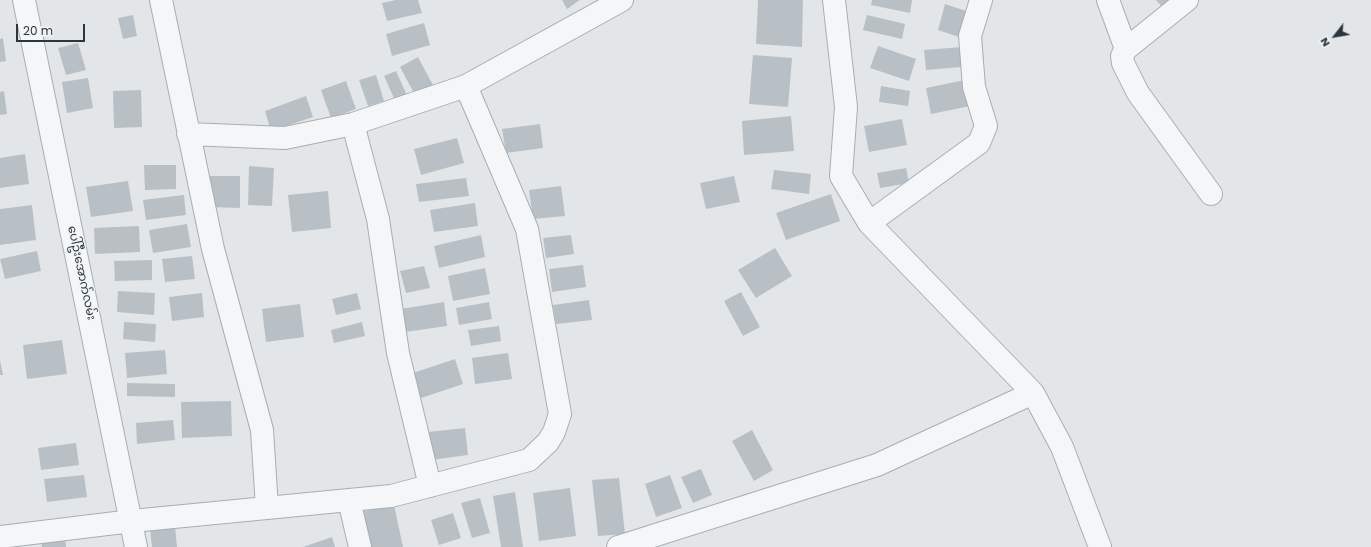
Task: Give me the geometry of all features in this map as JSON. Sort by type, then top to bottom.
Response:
[{"type":"street","name":"ပေါ်ဦးအောက်လမ်း","points":[[24,0],[132,521],[136,547]]},
{"type":"street","points":[[161,0],[213,249],[262,430],[267,508]]},
{"type":"street","points":[[188,134],[285,138],[353,124],[466,86],[622,0]]},
{"type":"street","points":[[834,0],[846,107],[841,176],[869,223],[1033,393],[1062,447],[1100,547]]},
{"type":"street","points":[[869,223],[979,143],[986,126],[974,87],[970,36],[980,0]]},
{"type":"street","points":[[1108,0],[1126,49]]},
{"type":"street","points":[[1187,0],[1126,49],[1122,56],[1123,63],[1138,93],[1212,194]]},
{"type":"street","points":[[0,537],[132,521],[391,496],[529,460],[548,442],[554,432],[560,414],[527,229],[466,86]]},
{"type":"street","points":[[353,124],[378,219],[398,353],[430,486]]},
{"type":"street","points":[[618,547],[877,465],[1033,393]]},
{"type":"street","points":[[349,500],[360,547]]},
{"type":"building","points":[[396,0],[418,0],[422,13],[387,21],[382,3]]},
{"type":"building","points":[[562,0],[580,0],[567,9]]},
{"type":"building","points":[[758,0],[803,0],[802,47],[756,44]]},
{"type":"building","points":[[872,0],[912,0],[910,13],[871,5]]},
{"type":"building","points":[[1156,0],[1173,0],[1163,8]]},
{"type":"building","points":[[945,4],[969,12],[962,38],[938,30]]},
{"type":"building","points":[[133,15],[137,36],[123,39],[118,18]]},
{"type":"building","points":[[867,15],[905,24],[902,39],[863,30]]},
{"type":"building","points":[[424,23],[430,45],[392,56],[386,34]]},
{"type":"building","points":[[3,38],[6,61],[0,62],[0,39]]},
{"type":"building","points":[[78,43],[86,70],[66,75],[58,48]]},
{"type":"building","points":[[878,46],[916,59],[909,81],[870,68]]},
{"type":"building","points":[[961,47],[962,67],[926,70],[924,50]]},
{"type":"building","points":[[753,55],[792,58],[788,107],[749,104]]},
{"type":"building","points":[[418,57],[433,85],[415,95],[400,67]]},
{"type":"building","points":[[396,71],[409,100],[397,105],[384,76]]},
{"type":"building","points":[[376,75],[384,101],[368,106],[359,80]]},
{"type":"building","points":[[88,78],[93,108],[67,113],[62,82]]},
{"type":"building","points":[[965,80],[970,106],[931,114],[926,88]]},
{"type":"building","points":[[346,81],[356,109],[331,118],[321,90]]},
{"type":"building","points":[[881,86],[910,91],[908,106],[879,102]]},
{"type":"building","points":[[141,90],[142,127],[114,128],[113,91]]},
{"type":"building","points":[[4,91],[7,114],[0,115],[0,92]]},
{"type":"building","points":[[306,96],[313,117],[271,131],[265,111]]},
{"type":"building","points":[[791,116],[794,151],[744,155],[742,121]]},
{"type":"building","points":[[902,119],[907,145],[869,152],[864,126]]},
{"type":"building","points":[[540,124],[543,148],[506,153],[502,129]]},
{"type":"building","points":[[457,138],[464,163],[421,175],[414,149]]},
{"type":"building","points":[[25,154],[29,184],[0,188],[0,158]]},
{"type":"building","points":[[144,165],[176,165],[176,189],[145,190]]},
{"type":"building","points":[[249,166],[274,168],[272,206],[248,205]]},
{"type":"building","points":[[906,168],[909,183],[880,188],[877,173]]},
{"type":"building","points":[[774,170],[811,174],[809,194],[771,189]]},
{"type":"building","points":[[209,176],[240,176],[240,208],[209,207]]},
{"type":"building","points":[[734,176],[740,202],[706,209],[700,183]]},
{"type":"building","points":[[466,178],[469,196],[419,202],[416,184]]},
{"type":"building","points":[[128,181],[133,211],[91,217],[86,187]]},
{"type":"building","points":[[561,186],[565,216],[533,219],[529,190]]},
{"type":"building","points":[[328,191],[331,228],[292,232],[288,195]]},
{"type":"building","points":[[831,194],[840,221],[786,240],[776,213]]},
{"type":"building","points":[[184,195],[186,215],[146,220],[143,200]]},
{"type":"building","points":[[475,203],[478,226],[434,232],[430,210]]},
{"type":"building","points":[[32,205],[36,240],[0,245],[0,209]]},
{"type":"building","points":[[187,224],[191,247],[153,253],[149,230]]},
{"type":"building","points":[[139,226],[140,252],[95,254],[94,228]]},
{"type":"building","points":[[481,235],[485,257],[439,268],[434,246]]},
{"type":"building","points":[[571,235],[574,254],[546,258],[543,238]]},
{"type":"building","points":[[775,248],[792,276],[756,298],[738,270]]},
{"type":"building","points":[[37,251],[41,271],[5,279],[0,259]]},
{"type":"building","points":[[192,256],[195,279],[165,282],[162,259]]},
{"type":"building","points":[[152,260],[152,280],[115,281],[114,261]]},
{"type":"building","points":[[583,265],[586,287],[552,292],[549,269]]},
{"type":"building","points":[[424,266],[430,288],[406,293],[400,271]]},
{"type":"building","points":[[485,268],[490,294],[453,301],[448,276]]},
{"type":"building","points":[[118,291],[155,293],[154,315],[117,312]]},
{"type":"building","points":[[741,292],[760,327],[743,336],[724,301]]},
{"type":"building","points":[[202,293],[204,317],[172,321],[169,297]]},
{"type":"building","points":[[357,293],[361,309],[336,315],[332,299]]},
{"type":"building","points":[[589,300],[592,320],[556,324],[553,305]]},
{"type":"building","points":[[444,302],[447,326],[405,332],[401,309]]},
{"type":"building","points":[[489,302],[492,319],[459,325],[456,308]]},
{"type":"building","points":[[300,304],[304,337],[266,342],[262,309]]},
{"type":"building","points":[[124,322],[156,324],[155,342],[123,339]]},
{"type":"building","points":[[362,322],[365,336],[334,343],[331,330]]},
{"type":"building","points":[[499,326],[501,341],[471,346],[468,330]]},
{"type":"building","points":[[62,340],[67,374],[27,379],[23,345]]},
{"type":"building","points":[[165,350],[167,374],[127,378],[125,353]]},
{"type":"building","points":[[508,353],[512,379],[475,384],[472,358]]},
{"type":"building","points":[[455,359],[463,384],[418,399],[410,374]]},
{"type":"building","points":[[0,360],[3,375],[0,375]]},
{"type":"building","points":[[127,383],[175,384],[175,397],[127,396]]},
{"type":"building","points":[[231,401],[232,436],[182,438],[181,402]]},
{"type":"building","points":[[173,420],[175,440],[137,444],[136,423]]},
{"type":"building","points":[[465,428],[468,455],[431,460],[428,432]]},
{"type":"building","points":[[752,430],[773,470],[754,481],[732,441]]},
{"type":"building","points":[[76,443],[79,465],[41,470],[38,448]]},
{"type":"building","points":[[701,469],[712,495],[693,503],[681,477]]},
{"type":"building","points":[[84,475],[87,497],[47,502],[44,479]]},
{"type":"building","points":[[670,475],[682,508],[656,517],[645,484]]},
{"type":"building","points":[[619,478],[625,534],[598,536],[592,480]]},
{"type":"building","points":[[570,488],[576,536],[539,541],[533,493]]},
{"type":"building","points":[[515,492],[523,547],[501,547],[493,496]]},
{"type":"building","points":[[480,498],[490,533],[472,538],[461,503]]},
{"type":"building","points":[[394,505],[403,547],[368,547],[360,512]]},
{"type":"building","points":[[453,513],[461,538],[439,545],[431,520]]},
{"type":"building","points":[[175,526],[177,547],[152,547],[150,529]]},
{"type":"building","points":[[332,537],[335,547],[303,547]]},
{"type":"building","points":[[65,538],[66,547],[42,547],[41,541]]}]
